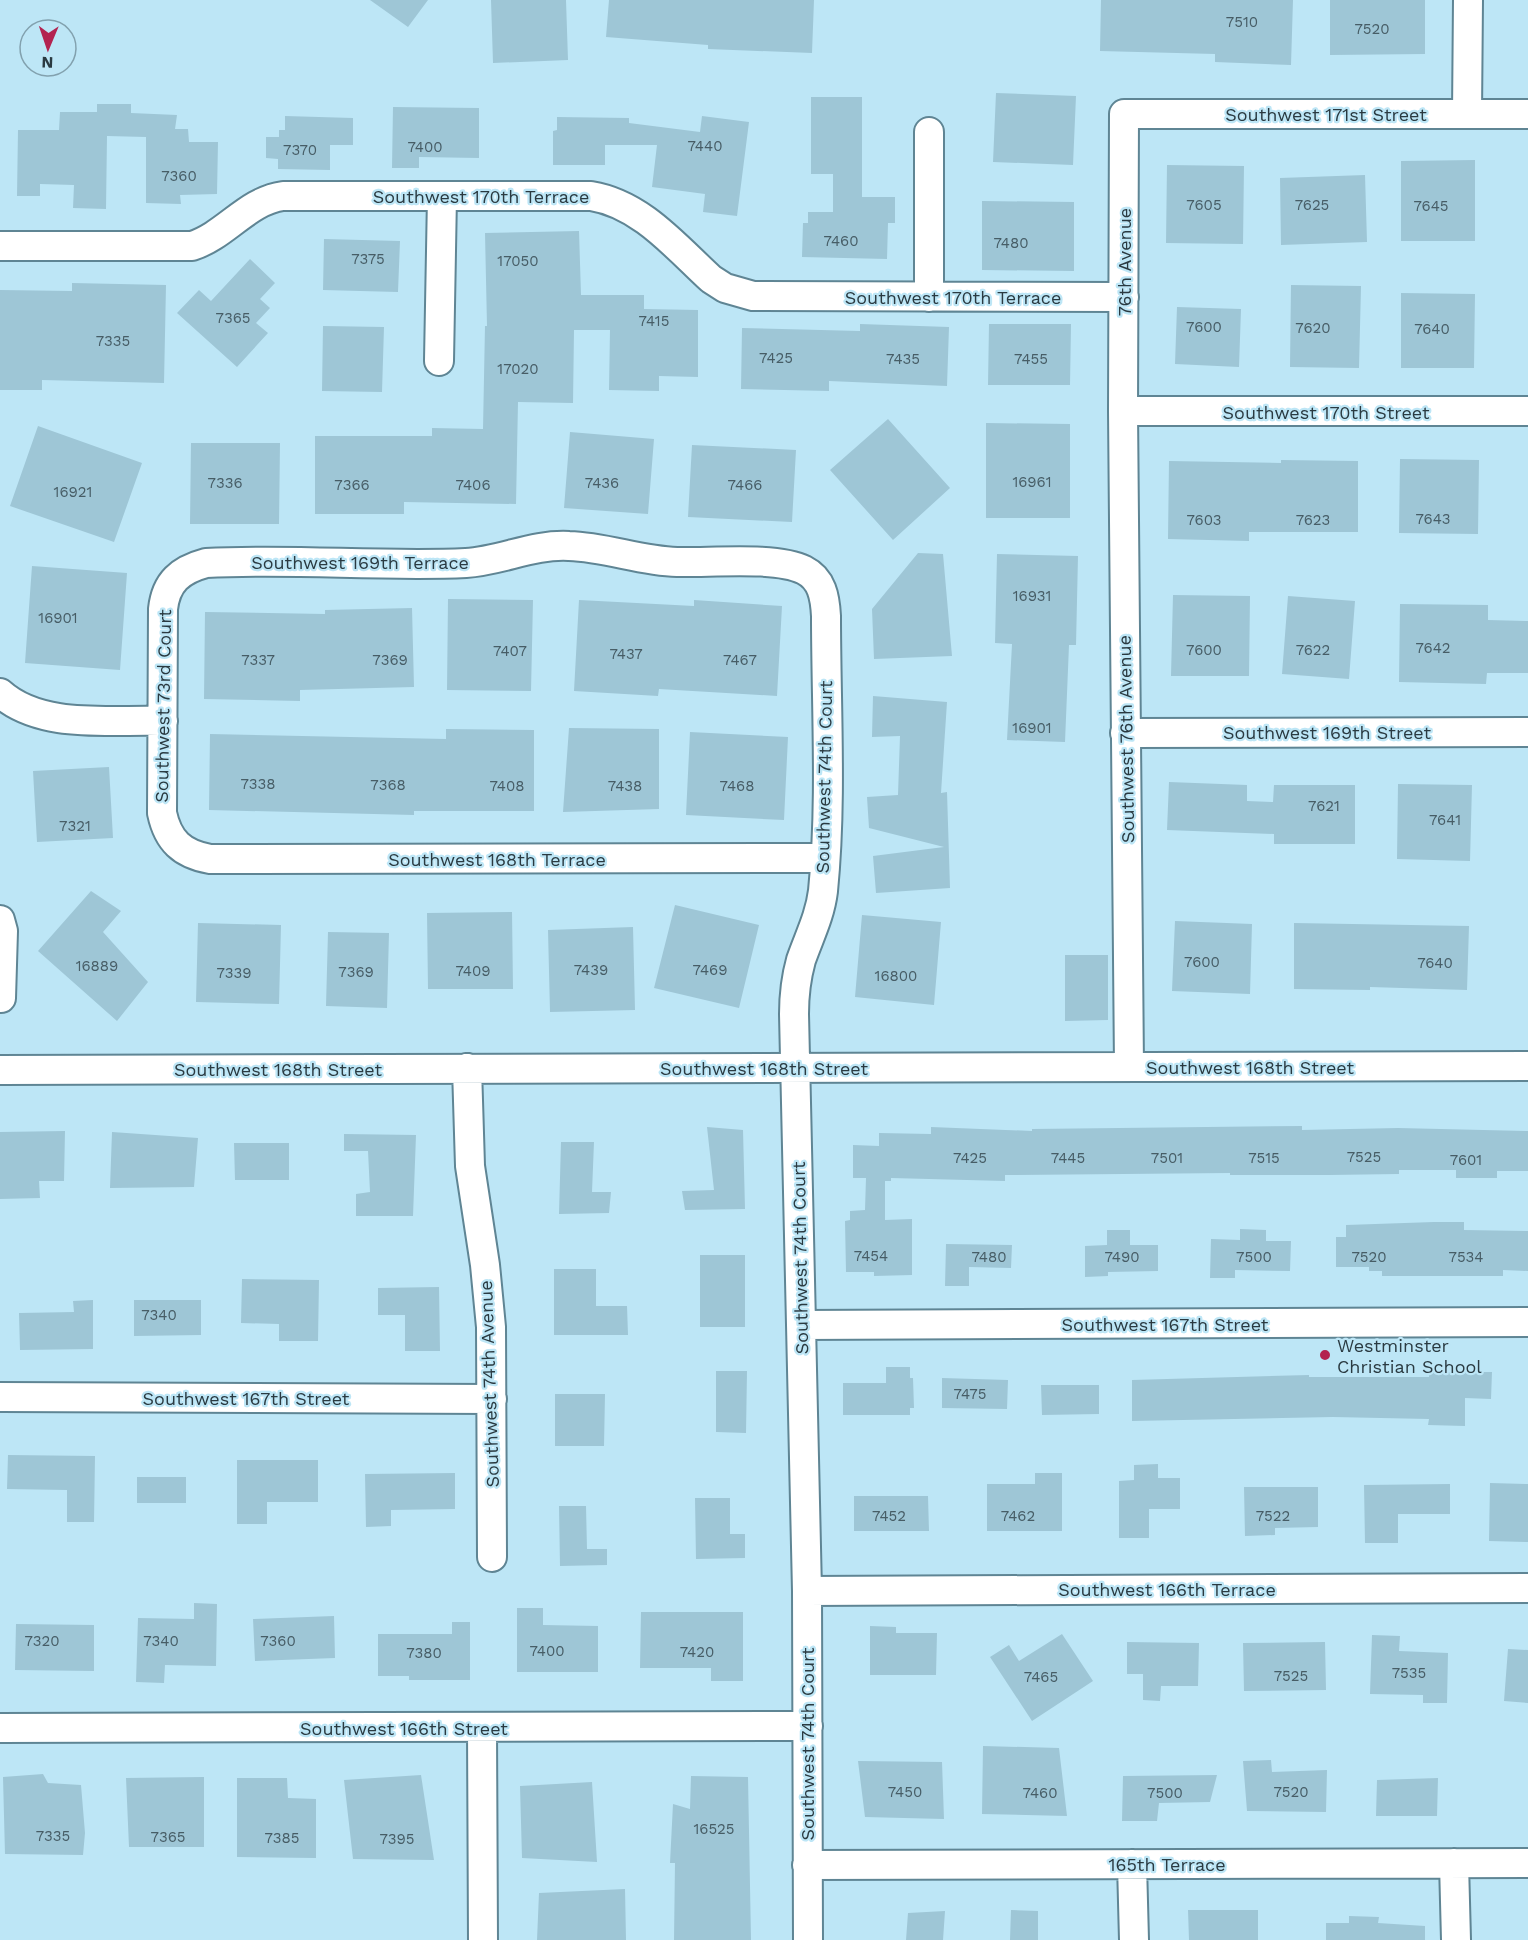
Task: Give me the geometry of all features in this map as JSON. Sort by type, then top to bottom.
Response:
[{"type":"street","points":[[1467,114],[1468,0]]},
{"type":"street","name":"Southwest 171st Street","points":[[1125,114],[1528,114]]},
{"type":"street","name":"76th Avenue","points":[[1123,411],[1125,114]]},
{"type":"street","points":[[929,132],[929,297]]},
{"type":"street","points":[[439,361],[442,196]]},
{"type":"street","name":"Southwest 170th Terrace","points":[[0,246],[192,246],[212,238],[267,198],[442,196],[606,198],[630,208],[647,221],[711,279],[725,288],[753,296],[1124,297]]},
{"type":"street","name":"Southwest 170th Street","points":[[1123,411],[1528,411]]},
{"type":"street","name":"Southwest 76th Avenue","points":[[1123,411],[1129,1067]]},
{"type":"street","name":"Southwest 169th Terrace","points":[[181,572],[206,563],[225,562],[468,562],[546,546],[568,546],[606,549],[663,561],[790,565],[812,574],[818,582]]},
{"type":"street","name":"Southwest 73rd Court","points":[[174,843],[162,813],[164,599],[167,589],[181,572]]},
{"type":"street","name":"Southwest 74th Court","points":[[808,1940],[807,1591],[794,1014],[797,977],[821,906],[825,858],[825,605],[818,582]]},
{"type":"street","points":[[0,693],[19,707],[49,716],[163,721]]},
{"type":"street","name":"Southwest 169th Street","points":[[1125,733],[1528,732]]},
{"type":"street","name":"Southwest 168th Terrace","points":[[174,843],[189,854],[210,860],[825,858]]},
{"type":"street","points":[[0,920],[3,931],[0,1005]]},
{"type":"street","name":"Southwest 168th Street","points":[[0,1070],[1528,1066]]},
{"type":"street","name":"Southwest 74th Avenue","points":[[467,1068],[470,1166],[489,1297],[492,1399],[492,1557]]},
{"type":"street","name":"Southwest 167th Street","points":[[801,1324],[1528,1322]]},
{"type":"street","name":"Southwest 167th Street","points":[[0,1397],[492,1399]]},
{"type":"street","name":"Southwest 166th Terrace","points":[[807,1591],[1528,1588]]},
{"type":"street","name":"Southwest 166th Street","points":[[0,1728],[808,1726]]},
{"type":"street","points":[[482,1728],[483,1940]]},
{"type":"street","points":[[1454,1863],[1456,1940]]},
{"type":"street","name":"165th Terrace","points":[[807,1865],[1528,1863]]},
{"type":"street","points":[[1132,1864],[1134,1940]]},
{"type":"building","points":[[370,0],[428,0],[408,27]]},
{"type":"building","points":[[491,0],[566,0],[568,60],[493,63]]},
{"type":"building","points":[[609,0],[814,0],[812,53],[708,49],[708,45],[606,37]]},
{"type":"building","points":[[1101,0],[1293,0],[1291,65],[1215,62],[1215,54],[1100,51]]},
{"type":"building","points":[[1330,0],[1425,0],[1425,54],[1330,55]]},
{"type":"building","points":[[996,93],[1076,96],[1073,165],[993,162]]},
{"type":"building","points":[[811,97],[862,97],[862,197],[895,197],[895,223],[888,223],[887,259],[802,257],[803,223],[808,223],[808,212],[833,212],[833,174],[811,174]]},
{"type":"building","points":[[97,104],[131,104],[131,113],[177,115],[175,129],[188,129],[189,142],[218,142],[217,194],[180,195],[181,204],[146,203],[146,137],[107,136],[106,209],[73,208],[74,185],[40,184],[40,196],[17,196],[18,130],[59,130],[60,112],[97,112]]},
{"type":"building","points":[[393,107],[479,108],[479,158],[419,157],[419,168],[392,168]]},
{"type":"building","points":[[285,116],[353,118],[353,145],[330,145],[330,170],[278,169],[278,159],[266,158],[266,137],[279,137],[279,130],[285,130]]},
{"type":"building","points":[[702,116],[749,122],[737,216],[703,212],[705,194],[652,187],[657,145],[605,145],[605,165],[553,165],[553,131],[557,130],[557,117],[629,118],[629,123],[700,132]]},
{"type":"building","points":[[1475,160],[1475,241],[1401,241],[1401,161]]},
{"type":"building","points":[[1167,165],[1244,166],[1243,244],[1166,243]]},
{"type":"building","points":[[1365,175],[1367,242],[1281,245],[1280,178]]},
{"type":"building","points":[[982,201],[1074,202],[1074,271],[982,270]]},
{"type":"building","points":[[579,231],[581,295],[644,295],[644,309],[698,310],[698,377],[659,376],[659,391],[609,390],[610,330],[574,330],[573,403],[518,402],[516,504],[404,502],[404,514],[315,514],[315,436],[432,436],[432,428],[483,429],[485,326],[487,326],[485,233]]},
{"type":"building","points":[[324,239],[400,241],[398,292],[323,290]]},
{"type":"building","points":[[250,259],[275,283],[260,299],[270,308],[256,323],[268,333],[237,367],[177,313],[199,290],[211,301]]},
{"type":"building","points":[[72,283],[166,285],[164,383],[42,380],[42,390],[0,390],[0,290],[72,291]]},
{"type":"building","points":[[1291,285],[1361,286],[1359,368],[1290,367]]},
{"type":"building","points":[[1401,293],[1475,294],[1474,368],[1401,368]]},
{"type":"building","points":[[1177,307],[1241,309],[1239,367],[1175,364]]},
{"type":"building","points":[[860,324],[949,327],[947,386],[829,381],[829,391],[741,389],[742,328],[860,331]]},
{"type":"building","points":[[989,324],[1071,324],[1070,385],[988,385]]},
{"type":"building","points":[[323,326],[384,327],[382,392],[322,391]]},
{"type":"building","points":[[888,419],[950,488],[893,540],[830,470]]},
{"type":"building","points":[[986,423],[1070,424],[1070,518],[986,518]]},
{"type":"building","points":[[38,426],[142,463],[114,542],[10,506]]},
{"type":"building","points":[[570,432],[654,439],[648,514],[564,508]]},
{"type":"building","points":[[191,443],[280,443],[279,524],[190,524]]},
{"type":"building","points":[[692,445],[796,450],[792,522],[688,517]]},
{"type":"building","points":[[1400,459],[1479,460],[1478,534],[1399,533]]},
{"type":"building","points":[[1281,460],[1358,461],[1358,532],[1249,532],[1249,541],[1168,539],[1169,461],[1281,463]]},
{"type":"building","points":[[918,553],[943,554],[952,656],[874,659],[872,609]]},
{"type":"building","points":[[997,554],[1078,556],[1076,645],[1069,645],[1065,742],[1007,740],[1012,644],[995,643]]},
{"type":"building","points":[[32,566],[127,573],[120,670],[25,663]]},
{"type":"building","points":[[1173,595],[1250,596],[1249,676],[1171,676]]},
{"type":"building","points":[[1288,596],[1355,601],[1349,679],[1282,674]]},
{"type":"building","points":[[448,599],[533,600],[531,691],[447,690]]},
{"type":"building","points":[[579,600],[694,606],[694,600],[782,606],[777,696],[659,689],[658,696],[574,691]]},
{"type":"building","points":[[1400,604],[1488,605],[1488,620],[1528,621],[1528,673],[1487,673],[1486,684],[1399,682]]},
{"type":"building","points":[[412,608],[414,687],[300,690],[300,701],[204,699],[205,612],[325,614],[325,610]]},
{"type":"building","points":[[873,696],[947,702],[941,793],[947,792],[950,888],[876,893],[873,856],[944,847],[869,828],[867,797],[898,795],[900,736],[872,737]]},
{"type":"building","points":[[569,728],[659,729],[659,809],[563,812]]},
{"type":"building","points":[[446,729],[534,730],[534,811],[414,811],[414,815],[209,810],[210,734],[446,739]]},
{"type":"building","points":[[690,732],[788,737],[784,820],[686,815]]},
{"type":"building","points":[[109,767],[113,838],[37,842],[33,771]]},
{"type":"building","points":[[1169,782],[1247,785],[1247,801],[1273,802],[1274,785],[1355,785],[1355,844],[1274,844],[1274,834],[1167,830]]},
{"type":"building","points":[[1398,784],[1472,785],[1470,861],[1397,859]]},
{"type":"building","points":[[91,891],[121,911],[103,932],[148,982],[117,1021],[38,951]]},
{"type":"building","points":[[675,905],[759,925],[739,1008],[654,988]]},
{"type":"building","points":[[512,912],[513,989],[428,989],[427,913]]},
{"type":"building","points":[[862,915],[941,922],[934,1005],[855,997]]},
{"type":"building","points":[[1175,921],[1252,924],[1250,994],[1172,991]]},
{"type":"building","points":[[198,923],[281,925],[279,1004],[196,1002]]},
{"type":"building","points":[[1294,923],[1469,926],[1467,990],[1370,987],[1370,990],[1294,989]]},
{"type":"building","points":[[633,927],[635,1010],[550,1012],[548,930]]},
{"type":"building","points":[[328,932],[389,933],[387,1008],[326,1006]]},
{"type":"building","points":[[1065,955],[1108,955],[1108,1020],[1065,1021]]},
{"type":"building","points":[[1302,1126],[1302,1130],[1398,1128],[1528,1131],[1528,1171],[1497,1171],[1497,1178],[1456,1178],[1456,1170],[1399,1170],[1399,1174],[1329,1175],[1230,1175],[1230,1173],[1005,1175],[1005,1181],[891,1178],[891,1181],[885,1181],[885,1220],[912,1219],[912,1275],[874,1276],[874,1272],[846,1272],[845,1221],[850,1220],[850,1211],[865,1210],[866,1178],[853,1178],[853,1145],[879,1146],[879,1133],[931,1134],[931,1127],[1032,1131],[1032,1129]]},
{"type":"building","points":[[707,1127],[743,1130],[745,1209],[685,1210],[682,1191],[714,1190]]},
{"type":"building","points":[[65,1131],[64,1181],[39,1181],[40,1198],[0,1199],[0,1132]]},
{"type":"building","points":[[112,1132],[198,1138],[194,1187],[110,1188]]},
{"type":"building","points":[[344,1134],[416,1135],[413,1216],[356,1216],[356,1194],[370,1192],[368,1151],[344,1151]]},
{"type":"building","points":[[561,1142],[594,1142],[592,1192],[611,1192],[609,1213],[559,1214]]},
{"type":"building","points":[[234,1143],[289,1143],[289,1180],[235,1180]]},
{"type":"building","points":[[1464,1222],[1464,1230],[1528,1231],[1528,1271],[1503,1270],[1503,1276],[1382,1276],[1382,1271],[1369,1271],[1369,1267],[1336,1267],[1336,1237],[1346,1237],[1346,1225]]},
{"type":"building","points":[[1240,1229],[1266,1230],[1266,1241],[1291,1241],[1290,1271],[1235,1270],[1235,1278],[1210,1278],[1211,1239],[1240,1240]]},
{"type":"building","points":[[1107,1230],[1130,1230],[1130,1245],[1158,1245],[1158,1271],[1108,1272],[1108,1276],[1085,1277],[1085,1246],[1107,1245]]},
{"type":"building","points":[[946,1244],[1012,1245],[1011,1268],[969,1267],[969,1286],[945,1286]]},
{"type":"building","points":[[700,1255],[745,1255],[745,1327],[700,1327]]},
{"type":"building","points":[[554,1269],[596,1269],[596,1306],[627,1306],[628,1335],[554,1335]]},
{"type":"building","points":[[242,1279],[319,1280],[318,1341],[279,1341],[279,1324],[241,1323]]},
{"type":"building","points":[[439,1287],[440,1351],[405,1351],[405,1315],[378,1315],[378,1288]]},
{"type":"building","points":[[93,1300],[93,1349],[20,1350],[19,1313],[74,1312],[73,1301]]},
{"type":"building","points":[[134,1300],[201,1300],[201,1335],[134,1336]]},
{"type":"building","points":[[886,1367],[910,1367],[910,1378],[913,1378],[914,1408],[910,1408],[910,1415],[843,1415],[843,1383],[886,1383]]},
{"type":"building","points":[[716,1371],[747,1371],[746,1433],[716,1432]]},
{"type":"building","points":[[1429,1372],[1492,1372],[1491,1399],[1465,1398],[1465,1426],[1428,1425],[1429,1419],[1333,1417],[1132,1421],[1132,1380],[1309,1375],[1309,1377],[1429,1377]]},
{"type":"building","points":[[942,1378],[1008,1380],[1007,1409],[942,1408]]},
{"type":"building","points":[[1041,1385],[1099,1385],[1099,1414],[1042,1415]]},
{"type":"building","points":[[555,1394],[605,1394],[604,1446],[555,1446]]},
{"type":"building","points":[[8,1455],[95,1456],[94,1522],[67,1522],[67,1490],[7,1489]]},
{"type":"building","points":[[237,1460],[318,1460],[318,1502],[267,1502],[267,1524],[237,1524]]},
{"type":"building","points":[[1158,1464],[1158,1478],[1180,1478],[1180,1509],[1149,1509],[1149,1538],[1119,1538],[1119,1481],[1134,1480],[1134,1465]]},
{"type":"building","points":[[455,1473],[455,1509],[391,1510],[391,1526],[366,1527],[365,1474]]},
{"type":"building","points":[[1035,1473],[1062,1473],[1062,1531],[987,1531],[987,1484],[1035,1484]]},
{"type":"building","points":[[137,1477],[186,1477],[186,1503],[137,1503]]},
{"type":"building","points":[[1490,1483],[1528,1484],[1528,1542],[1489,1541]]},
{"type":"building","points":[[1450,1484],[1450,1514],[1398,1514],[1398,1543],[1365,1543],[1364,1485]]},
{"type":"building","points":[[1244,1487],[1318,1487],[1318,1527],[1275,1528],[1275,1535],[1245,1536]]},
{"type":"building","points":[[854,1496],[928,1496],[929,1531],[854,1531]]},
{"type":"building","points":[[695,1498],[730,1498],[730,1534],[745,1534],[745,1558],[696,1559]]},
{"type":"building","points":[[559,1506],[586,1506],[587,1549],[607,1549],[607,1565],[560,1566]]},
{"type":"building","points":[[194,1603],[217,1604],[216,1666],[165,1665],[164,1683],[136,1682],[138,1618],[194,1619]]},
{"type":"building","points":[[517,1608],[543,1608],[543,1625],[598,1626],[598,1672],[517,1672]]},
{"type":"building","points":[[641,1612],[743,1612],[743,1681],[711,1681],[711,1668],[640,1668]]},
{"type":"building","points":[[334,1616],[335,1658],[255,1661],[253,1619]]},
{"type":"building","points":[[452,1622],[470,1622],[470,1680],[409,1680],[409,1676],[378,1676],[378,1634],[452,1634]]},
{"type":"building","points":[[16,1624],[94,1625],[94,1671],[15,1670]]},
{"type":"building","points":[[870,1626],[896,1627],[896,1633],[937,1633],[936,1675],[870,1675]]},
{"type":"building","points":[[1062,1634],[1093,1681],[1032,1721],[990,1657],[1009,1645],[1019,1661]]},
{"type":"building","points":[[1372,1635],[1400,1636],[1399,1651],[1448,1653],[1447,1703],[1423,1703],[1423,1695],[1370,1694]]},
{"type":"building","points":[[1127,1642],[1199,1643],[1198,1686],[1161,1686],[1160,1701],[1143,1700],[1143,1674],[1127,1674]]},
{"type":"building","points":[[1325,1642],[1326,1690],[1244,1691],[1243,1643]]},
{"type":"building","points":[[1508,1649],[1528,1650],[1528,1703],[1504,1701]]},
{"type":"building","points":[[983,1746],[1059,1748],[1067,1816],[982,1814]]},
{"type":"building","points":[[1271,1760],[1272,1772],[1327,1770],[1326,1812],[1247,1811],[1243,1761]]},
{"type":"building","points":[[858,1761],[942,1762],[944,1819],[865,1817]]},
{"type":"building","points":[[43,1774],[48,1783],[81,1785],[85,1833],[83,1855],[5,1854],[3,1777]]},
{"type":"building","points":[[421,1775],[434,1860],[353,1859],[344,1780]]},
{"type":"building","points":[[1217,1775],[1210,1802],[1159,1803],[1157,1821],[1122,1821],[1123,1776]]},
{"type":"building","points":[[691,1776],[748,1777],[751,1940],[674,1940],[675,1863],[670,1863],[673,1804],[690,1809]]},
{"type":"building","points":[[204,1777],[204,1847],[129,1847],[126,1778]]},
{"type":"building","points":[[237,1778],[287,1778],[288,1798],[316,1799],[316,1858],[237,1857]]},
{"type":"building","points":[[1438,1778],[1437,1816],[1376,1816],[1377,1780]]},
{"type":"building","points":[[592,1782],[597,1862],[522,1858],[520,1786]]},
{"type":"building","points":[[625,1889],[626,1940],[537,1940],[539,1893]]},
{"type":"building","points":[[1011,1910],[1038,1911],[1038,1940],[1010,1940]]},
{"type":"building","points":[[1188,1910],[1258,1910],[1258,1940],[1189,1940]]},
{"type":"building","points":[[945,1911],[943,1940],[906,1940],[908,1913]]},
{"type":"building","points":[[1349,1916],[1379,1917],[1378,1923],[1425,1926],[1425,1940],[1326,1940],[1326,1923],[1349,1923]]},
{"type":"place","name":"Westminster Christian School","points":[[1325,1355]]}]
